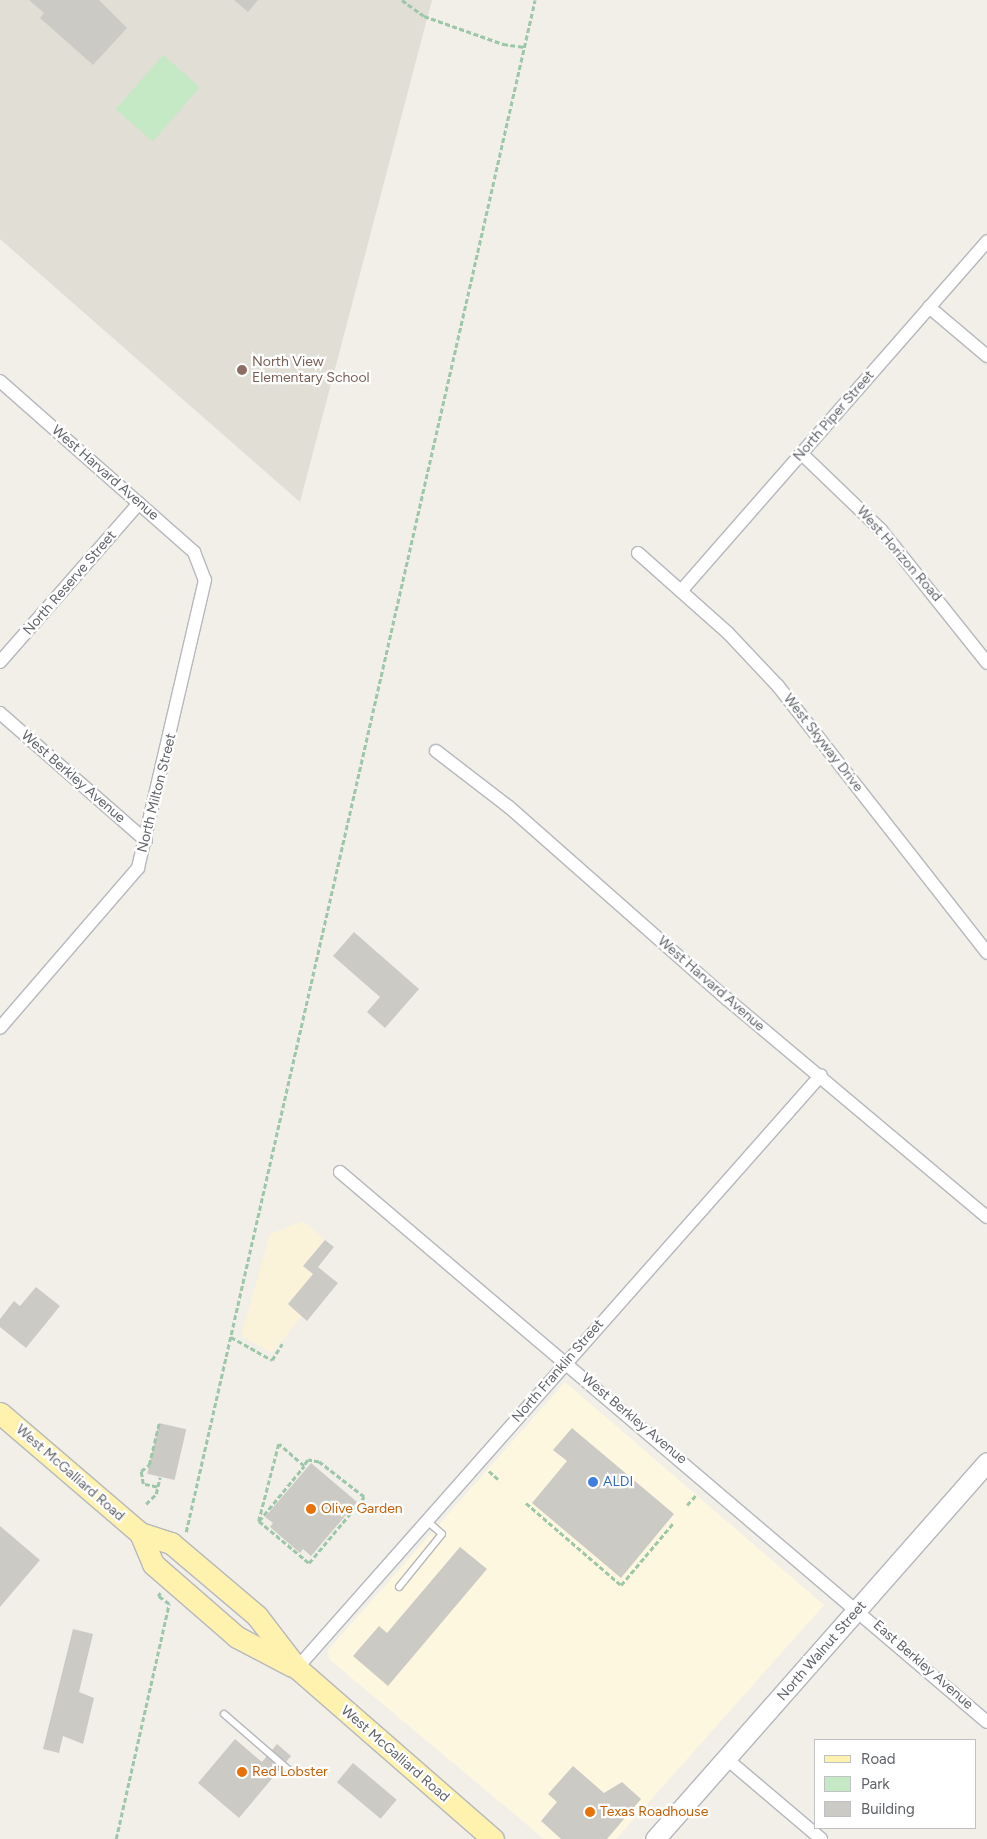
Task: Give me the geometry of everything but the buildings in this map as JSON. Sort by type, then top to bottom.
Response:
[{"type":"main road","name":"West McGalliard Road","points":[[0,1413],[140,1533],[171,1543],[256,1616],[297,1668],[493,1839]]},
{"type":"main road","name":"North Walnut Street","points":[[655,1839],[728,1760],[986,1465]]},
{"type":"main road","name":"West McGalliard Road","points":[[140,1533],[153,1564],[237,1637],[297,1668]]},
{"type":"street","name":"North Piper Street","points":[[680,591],[987,241]]},
{"type":"street","points":[[929,307],[987,356]]},
{"type":"street","name":"West Harvard Avenue","points":[[0,381],[194,552],[204,571]]},
{"type":"street","name":"West Horizon Road","points":[[801,453],[881,530],[987,663]]},
{"type":"street","name":"North Reserve Street","points":[[0,662],[139,503]]},
{"type":"street","name":"West Skyway Drive","points":[[638,553],[778,686],[987,953]]},
{"type":"street","name":"North Milton Street","points":[[0,1028],[133,875],[146,841],[204,592],[204,571]]},
{"type":"street","name":"West Berkley Avenue","points":[[0,713],[146,841]]},
{"type":"street","name":"West Harvard Avenue","points":[[436,751],[509,807],[727,999],[821,1075],[987,1217]]},
{"type":"street","name":"North Franklin Street","points":[[297,1668],[427,1521],[565,1360],[821,1075]]},
{"type":"street","name":"West Berkley Avenue","points":[[340,1172],[859,1609]]},
{"type":"street","name":"East Berkley Avenue","points":[[859,1609],[987,1722]]},
{"type":"street","points":[[728,1760],[821,1839]]},
{"type":"lane","points":[[399,1586],[442,1534],[427,1521]]},
{"type":"lane","points":[[224,1714],[292,1773]]},
{"type":"path","points":[[402,0],[424,16],[503,44],[525,47]]},
{"type":"path","points":[[193,1538],[186,1533],[535,0]]},
{"type":"path","points":[[231,1337],[272,1360],[282,1344]]},
{"type":"path","points":[[157,1487],[143,1484],[141,1471],[149,1465],[158,1423]]},
{"type":"path","points":[[259,1521],[279,1444],[304,1466]]},
{"type":"path","points":[[308,1460],[320,1462],[364,1497],[309,1562],[259,1521],[308,1460]]},
{"type":"path","points":[[489,1471],[500,1481]]},
{"type":"path","points":[[146,1504],[157,1487],[160,1477]]},
{"type":"path","points":[[687,1505],[696,1495]]},
{"type":"path","points":[[526,1503],[621,1585],[674,1522]]},
{"type":"path","points":[[116,1839],[170,1604],[158,1596]]},
{"type":"shaded area","name":"North View Elementary School","points":[[0,0],[432,0],[300,502],[0,239]]},
{"type":"shaded area","points":[[565,1382],[824,1605],[616,1839],[544,1839],[329,1659],[328,1650]]},
{"type":"green space","points":[[163,55],[200,87],[153,141],[116,109]]},
{"type":"sand","points":[[303,1221],[325,1240],[303,1266],[313,1274],[288,1304],[302,1316],[272,1353],[241,1336],[270,1234]]},
{"type":"place","name":"North View Elementary School","points":[[242,370]]},
{"type":"place","name":"ALDI","points":[[593,1482]]},
{"type":"place","name":"Olive Garden","points":[[311,1509]]},
{"type":"place","name":"Red Lobster","points":[[242,1772]]},
{"type":"place","name":"Texas Roadhouse","points":[[590,1812]]}]
